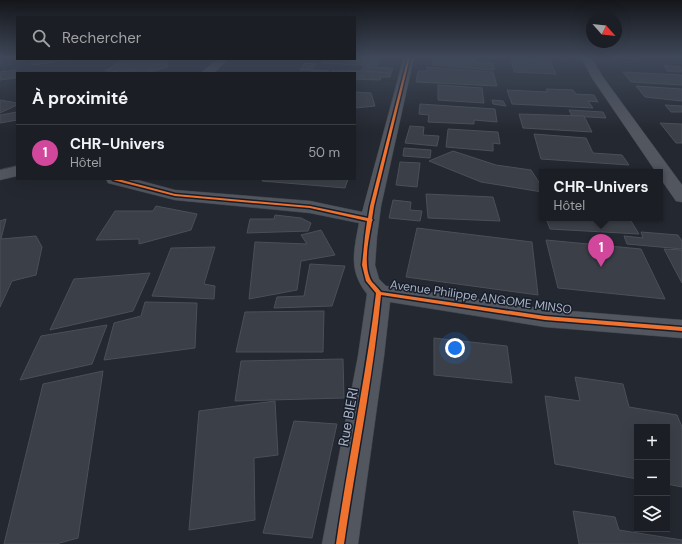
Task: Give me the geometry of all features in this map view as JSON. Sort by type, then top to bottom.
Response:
[{"type":"street","name":"Avenue Philippe ANGOME MINSO","points":[[403,82],[372,206],[364,265],[369,281],[379,293],[544,318],[682,329]]},
{"type":"street","points":[[601,82],[662,169]]},
{"type":"street","points":[[663,170],[682,197]]},
{"type":"street","points":[[0,175],[16,171]]},
{"type":"street","points":[[118,180],[175,195],[310,208],[370,220]]},
{"type":"street","name":"Rue BIERI","points":[[340,544],[345,502],[375,336],[379,293]]},
{"type":"building","points":[[424,82],[496,82],[497,86]]},
{"type":"building","points":[[638,82],[682,82],[682,85]]},
{"type":"building","points":[[438,85],[482,88],[484,103],[438,100]]},
{"type":"building","points":[[636,86],[682,89],[682,101],[645,97]]},
{"type":"building","points":[[546,89],[573,90],[576,94],[594,95],[598,102],[588,101],[593,108],[512,104],[507,90],[548,92]]},
{"type":"building","points":[[356,92],[371,93],[375,106],[356,108]]},
{"type":"building","points":[[0,100],[16,103],[16,105],[0,113]]},
{"type":"building","points":[[492,100],[503,101],[506,106],[493,104]]},
{"type":"building","points":[[420,104],[495,109],[497,122],[474,120],[474,124],[428,122],[429,115],[419,114]]},
{"type":"building","points":[[665,105],[682,106],[682,112],[671,112]]},
{"type":"building","points":[[569,110],[603,112],[606,118],[572,116]]},
{"type":"building","points":[[16,112],[16,120],[0,123],[0,115]]},
{"type":"building","points":[[519,114],[584,116],[592,132],[523,128]]},
{"type":"building","points":[[660,123],[682,124],[682,143],[676,143]]},
{"type":"building","points":[[410,126],[424,127],[423,135],[439,136],[437,146],[405,143]]},
{"type":"building","points":[[448,129],[498,132],[500,144],[493,143],[493,151],[446,147]]},
{"type":"building","points":[[534,134],[586,138],[593,153],[622,155],[629,165],[541,159]]},
{"type":"building","points":[[404,148],[431,150],[430,158],[403,156]]},
{"type":"building","points":[[453,151],[496,165],[531,170],[539,182],[539,192],[481,182],[429,161]]},
{"type":"building","points":[[400,162],[420,163],[417,187],[396,185]]},
{"type":"building","points":[[262,180],[348,180],[345,188]]},
{"type":"building","points":[[426,194],[493,197],[500,221],[428,218]]},
{"type":"building","points":[[393,200],[411,202],[410,210],[422,211],[420,221],[389,218]]},
{"type":"building","points":[[156,206],[197,214],[191,230],[139,244],[139,239],[96,240],[115,211],[153,211]]},
{"type":"building","points":[[275,215],[301,218],[311,223],[308,231],[247,233],[250,219],[274,219]]},
{"type":"building","points":[[6,219],[1,239],[36,236],[42,247],[36,275],[12,281],[0,307],[0,221]]},
{"type":"building","points":[[547,221],[631,221],[639,234],[550,229]]},
{"type":"building","points":[[417,228],[532,242],[538,295],[406,277]]},
{"type":"building","points":[[321,230],[335,255],[301,261],[297,290],[249,299],[255,242],[307,244],[301,235]]},
{"type":"building","points":[[641,232],[678,235],[682,241],[682,249],[627,244],[624,236],[643,238]]},
{"type":"building","points":[[546,240],[641,249],[665,299],[558,288]]},
{"type":"building","points":[[215,247],[204,284],[215,286],[214,299],[152,296],[171,248]]},
{"type":"building","points":[[664,249],[682,250],[682,283]]},
{"type":"building","points":[[310,264],[345,266],[332,306],[274,308],[277,297],[304,296]]},
{"type":"building","points":[[150,273],[133,311],[50,330],[74,279]]},
{"type":"building","points":[[145,302],[197,303],[195,348],[104,360],[114,323],[141,316]]},
{"type":"building","points":[[324,311],[323,352],[236,352],[245,312]]},
{"type":"building","points":[[107,325],[92,364],[20,380],[41,336]]},
{"type":"building","points":[[434,338],[507,346],[512,383],[434,375]]},
{"type":"building","points":[[343,359],[344,398],[235,401],[241,361]]},
{"type":"building","points":[[103,371],[78,538],[56,544],[4,544],[43,384]]},
{"type":"building","points":[[575,377],[623,384],[629,407],[677,415],[682,427],[682,487],[670,485],[670,424],[634,424],[634,478],[555,464],[545,396],[580,401]]},
{"type":"building","points":[[275,401],[278,455],[254,458],[255,520],[189,530],[199,411]]},
{"type":"building","points":[[294,421],[337,424],[312,538],[263,533]]},
{"type":"building","points":[[573,511],[615,517],[619,530],[682,540],[682,544],[579,544]]},
{"type":"cycle path","points":[[403,82],[372,206],[367,236],[364,265],[369,281],[379,293],[545,318],[682,329]]},
{"type":"cycle path","points":[[118,180],[175,195],[310,207],[371,220]]},
{"type":"cycle path","points":[[340,544],[371,356],[379,293]]},
{"type":"place","name":"CHR-Univers","points":[[601,267]]}]
